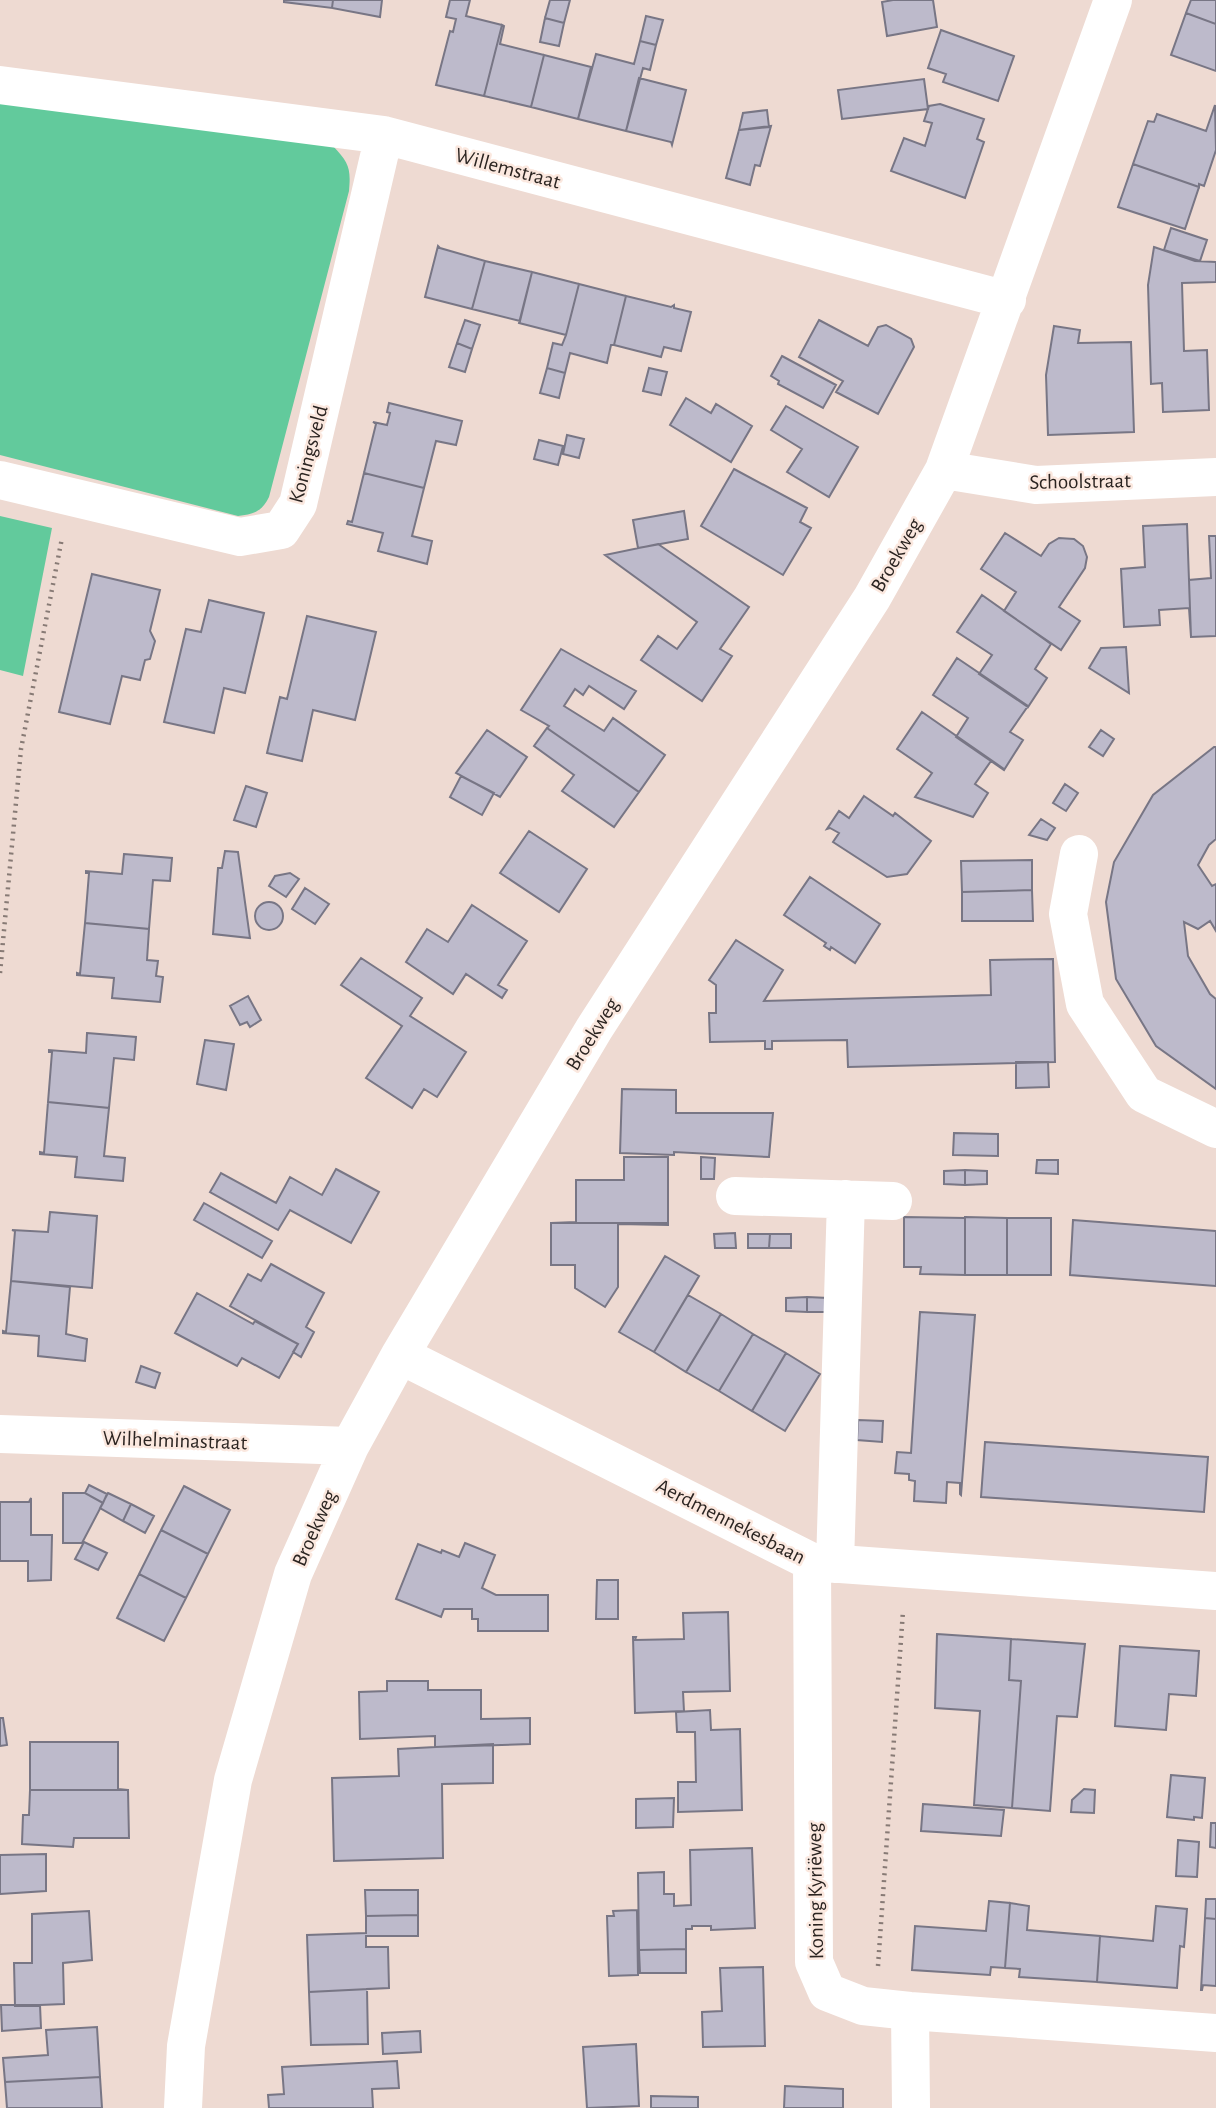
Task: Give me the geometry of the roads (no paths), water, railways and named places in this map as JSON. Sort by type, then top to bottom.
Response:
[{"type":"street","name":"Broekweg","points":[[183,2108],[186,2046],[233,1780],[293,1574],[350,1446],[401,1355],[594,1029],[872,598],[944,470],[1113,0]]},
{"type":"street","name":"Willemstraat","points":[[0,85],[384,135],[1007,300]]},
{"type":"street","name":"Koningsveld","points":[[0,480],[240,537],[281,530],[298,504],[384,135]]},
{"type":"street","name":"Schoolstraat","points":[[944,470],[1036,485],[1216,477]]},
{"type":"street","points":[[1079,854],[1068,914],[1085,1004],[1144,1094],[1216,1129]]},
{"type":"street","points":[[734,1196],[893,1200]]},
{"type":"street","name":"Koning Kyriëweg","points":[[846,1199],[823,1563],[814,1962],[827,1992],[863,2006],[1216,2033]]},
{"type":"street","name":"Aerdmennekesbaan","points":[[401,1355],[823,1563],[1216,1591]]},
{"type":"street","name":"Wilhelminastraat","points":[[0,1434],[350,1446]]},
{"type":"street","points":[[892,2009],[911,2108]]}]
